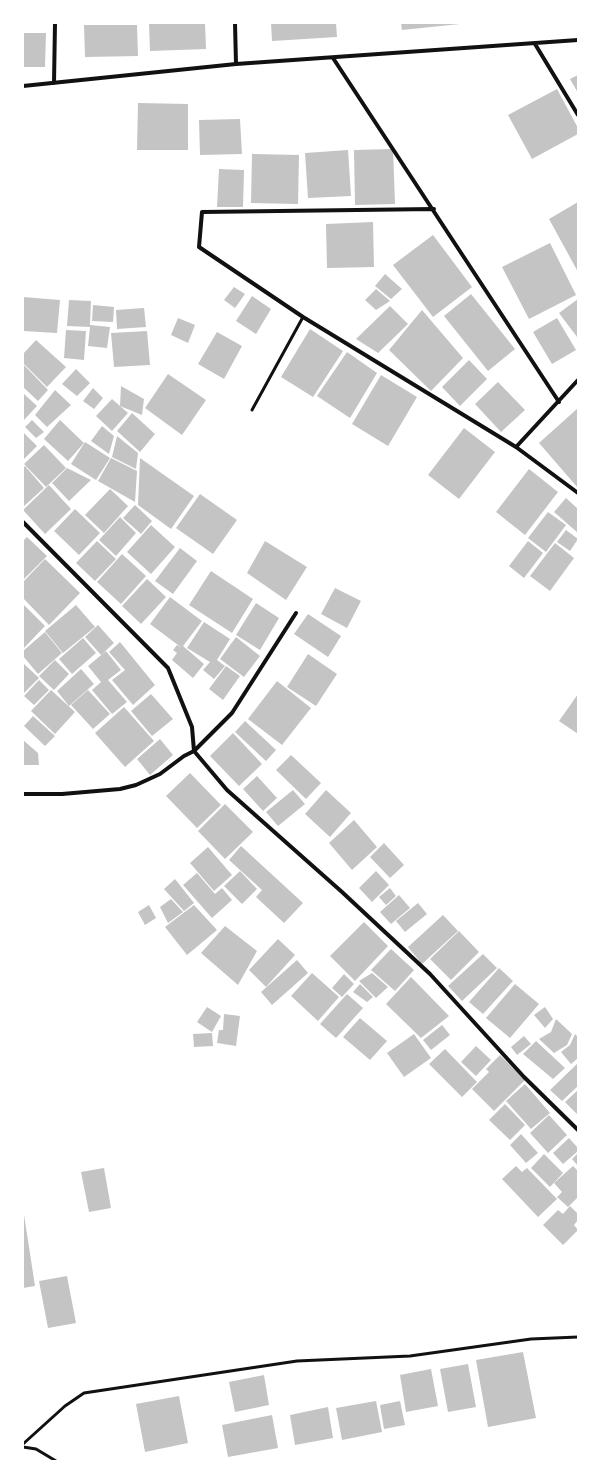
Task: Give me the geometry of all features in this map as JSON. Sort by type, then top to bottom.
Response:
[{"type":"street","points":[[54,83],[55,23]]},
{"type":"street","points":[[235,23],[236,64]]},
{"type":"street","points":[[23,86],[236,64],[578,40]]},
{"type":"street","points":[[535,44],[578,115]]},
{"type":"street","points":[[333,58],[434,209],[559,402]]},
{"type":"street","points":[[434,209],[202,212],[199,247],[303,317],[516,447],[578,493]]},
{"type":"street","points":[[516,447],[578,380]]},
{"type":"street","points":[[23,522],[168,668],[192,728],[194,751],[227,790],[342,892],[430,974],[524,1078],[578,1130]]},
{"type":"street","points":[[23,794],[70,794],[120,789],[136,785],[160,774],[184,756],[194,751],[232,713],[296,613]]},
{"type":"lane","points":[[252,410],[303,317]]},
{"type":"lane","points":[[23,1444],[65,1406],[84,1393],[297,1361],[410,1356],[531,1339],[578,1337]]},
{"type":"lane","points":[[23,1447],[36,1449],[56,1461]]},
{"type":"building","points":[[149,23],[205,23],[206,49],[150,51]]},
{"type":"building","points":[[271,23],[336,23],[337,37],[272,41]]},
{"type":"building","points":[[401,23],[460,23],[460,24],[402,30]]},
{"type":"building","points":[[84,25],[137,25],[138,56],[85,57]]},
{"type":"building","points":[[23,33],[46,33],[45,67],[23,67]]},
{"type":"building","points":[[578,75],[578,93],[570,79]]},
{"type":"building","points":[[557,89],[578,128],[578,134],[532,159],[508,115]]},
{"type":"building","points":[[138,103],[188,104],[188,150],[137,150]]},
{"type":"building","points":[[240,119],[242,154],[200,155],[199,120]]},
{"type":"building","points":[[393,149],[395,204],[355,205],[354,150]]},
{"type":"building","points":[[348,150],[351,196],[308,198],[305,153]]},
{"type":"building","points":[[252,154],[299,155],[298,204],[251,203]]},
{"type":"building","points":[[219,169],[244,170],[243,207],[217,207]]},
{"type":"building","points":[[578,202],[578,272],[549,219]]},
{"type":"building","points":[[373,222],[374,267],[327,268],[326,224]]},
{"type":"building","points":[[433,235],[472,287],[433,317],[393,265]]},
{"type":"building","points":[[550,243],[576,295],[529,319],[502,267]]},
{"type":"building","points":[[385,274],[402,289],[391,299],[375,286]]},
{"type":"building","points":[[234,287],[245,294],[235,308],[224,300]]},
{"type":"building","points":[[376,289],[390,301],[376,310],[365,300]]},
{"type":"building","points":[[471,294],[515,349],[488,371],[444,316]]},
{"type":"building","points":[[252,296],[271,309],[256,334],[236,321]]},
{"type":"building","points":[[23,297],[60,300],[57,333],[23,331]]},
{"type":"building","points":[[578,299],[578,336],[577,337],[559,313]]},
{"type":"building","points":[[69,300],[91,301],[90,325],[110,327],[107,348],[88,346],[90,327],[67,326]]},
{"type":"building","points":[[93,305],[114,307],[113,322],[92,321]]},
{"type":"building","points":[[390,306],[408,324],[378,353],[356,339]]},
{"type":"building","points":[[144,308],[146,327],[117,329],[116,310]]},
{"type":"building","points":[[422,310],[463,358],[431,391],[389,350]]},
{"type":"building","points":[[178,318],[195,325],[188,343],[171,335]]},
{"type":"building","points":[[557,318],[576,350],[552,364],[533,332]]},
{"type":"building","points":[[310,329],[343,351],[313,397],[281,377]]},
{"type":"building","points":[[66,330],[86,331],[84,360],[64,358]]},
{"type":"building","points":[[147,331],[150,365],[114,367],[111,333]]},
{"type":"building","points":[[217,332],[242,346],[224,379],[198,364]]},
{"type":"building","points":[[36,340],[66,367],[47,387],[23,363],[23,354]]},
{"type":"building","points":[[347,352],[377,373],[350,418],[317,396]]},
{"type":"building","points":[[469,360],[487,379],[460,406],[442,387]]},
{"type":"building","points":[[23,364],[48,390],[38,401],[23,387]]},
{"type":"building","points":[[76,369],[90,383],[77,396],[62,384]]},
{"type":"building","points":[[168,374],[206,400],[182,435],[145,408]]},
{"type":"building","points":[[381,375],[417,397],[388,446],[352,424]]},
{"type":"building","points":[[498,382],[525,410],[501,432],[475,404]]},
{"type":"building","points":[[121,386],[144,399],[142,415],[120,406]]},
{"type":"building","points":[[93,388],[103,398],[94,409],[83,401]]},
{"type":"building","points":[[55,390],[71,405],[47,427],[35,415]]},
{"type":"building","points":[[23,393],[37,406],[23,421]]},
{"type":"building","points":[[112,399],[128,413],[112,431],[96,416]]},
{"type":"building","points":[[578,408],[578,488],[539,443]]},
{"type":"building","points":[[132,413],[155,434],[140,452],[117,431]]},
{"type":"building","points":[[32,420],[44,432],[36,438],[25,427]]},
{"type":"building","points":[[60,420],[84,443],[68,461],[44,439]]},
{"type":"building","points":[[102,426],[114,436],[109,454],[91,441]]},
{"type":"building","points":[[464,428],[495,452],[459,499],[428,475]]},
{"type":"building","points":[[24,433],[37,446],[23,460],[23,435]]},
{"type":"building","points":[[117,436],[138,453],[136,469],[112,457]]},
{"type":"building","points":[[85,442],[110,458],[96,480],[71,464]]},
{"type":"building","points":[[44,445],[66,468],[46,487],[24,464]]},
{"type":"building","points":[[111,458],[137,471],[135,502],[98,481]]},
{"type":"building","points":[[140,458],[194,496],[171,529],[138,505]]},
{"type":"building","points":[[25,466],[44,488],[23,507],[23,468]]},
{"type":"building","points":[[67,468],[91,480],[69,501],[52,483]]},
{"type":"building","points":[[529,469],[558,492],[525,535],[496,512]]},
{"type":"building","points":[[49,485],[71,509],[45,534],[23,510]]},
{"type":"building","points":[[110,489],[128,506],[104,533],[85,515]]},
{"type":"building","points":[[200,494],[237,520],[213,554],[176,528]]},
{"type":"building","points":[[566,498],[578,509],[578,533],[554,512]]},
{"type":"building","points":[[135,505],[152,521],[141,534],[123,518]]},
{"type":"building","points":[[75,509],[100,533],[79,555],[54,531]]},
{"type":"building","points":[[548,512],[566,525],[546,552],[528,538]]},
{"type":"building","points":[[120,517],[136,533],[116,556],[99,540]]},
{"type":"building","points":[[151,525],[175,547],[151,574],[127,552]]},
{"type":"building","points":[[566,530],[578,539],[570,551],[557,542]]},
{"type":"building","points":[[27,537],[47,556],[23,580],[23,541]]},
{"type":"building","points":[[97,541],[116,559],[95,581],[76,563]]},
{"type":"building","points":[[265,541],[307,567],[286,600],[247,573]]},
{"type":"building","points":[[528,541],[543,553],[524,578],[509,566]]},
{"type":"building","points":[[555,543],[574,558],[550,591],[530,576]]},
{"type":"building","points":[[180,548],[197,561],[173,594],[155,581]]},
{"type":"building","points":[[122,554],[146,576],[121,604],[97,582]]},
{"type":"building","points":[[45,559],[80,593],[49,625],[23,598],[23,582]]},
{"type":"building","points":[[211,571],[253,599],[232,633],[189,605]]},
{"type":"building","points":[[147,579],[166,597],[141,624],[122,606]]},
{"type":"building","points":[[335,588],[361,601],[347,628],[321,614]]},
{"type":"building","points":[[170,597],[202,621],[183,646],[204,664],[193,678],[172,660],[177,653],[173,650],[177,645],[182,648],[150,624]]},
{"type":"building","points":[[256,603],[279,618],[260,650],[236,635]]},
{"type":"building","points":[[23,604],[45,626],[23,649]]},
{"type":"building","points":[[76,605],[95,627],[63,653],[45,631]]},
{"type":"building","points":[[308,614],[341,636],[328,657],[294,634]]},
{"type":"building","points":[[204,622],[230,639],[217,660],[225,666],[214,679],[203,670],[210,662],[187,648]]},
{"type":"building","points":[[98,625],[114,643],[101,655],[85,637]]},
{"type":"building","points":[[45,632],[62,653],[38,674],[23,656],[23,651]]},
{"type":"building","points":[[236,637],[260,656],[244,677],[220,659]]},
{"type":"building","points":[[83,638],[96,653],[72,674],[59,659]]},
{"type":"building","points":[[120,642],[155,685],[133,705],[112,680],[125,670],[109,652]]},
{"type":"building","points":[[106,651],[121,670],[108,680],[127,702],[112,714],[92,690],[101,682],[88,666]]},
{"type":"building","points":[[308,654],[337,674],[316,706],[287,687]]},
{"type":"building","points":[[55,660],[69,674],[54,690],[39,676]]},
{"type":"building","points":[[23,663],[39,678],[23,694]]},
{"type":"building","points":[[226,666],[240,676],[223,700],[209,689]]},
{"type":"building","points":[[81,669],[94,684],[69,706],[57,691]]},
{"type":"building","points":[[39,680],[49,690],[34,705],[24,696]]},
{"type":"building","points":[[277,681],[311,708],[282,745],[248,719]]},
{"type":"building","points":[[51,690],[75,712],[55,734],[31,711]]},
{"type":"building","points":[[88,690],[110,714],[93,729],[71,705]]},
{"type":"building","points":[[151,694],[173,719],[152,736],[131,711]]},
{"type":"building","points":[[578,694],[578,734],[559,721]]},
{"type":"building","points":[[124,707],[154,741],[125,767],[95,733]]},
{"type":"building","points":[[33,716],[55,736],[45,746],[24,726]]},
{"type":"building","points":[[245,721],[276,750],[266,761],[235,732]]},
{"type":"building","points":[[233,733],[262,764],[239,786],[210,756]]},
{"type":"building","points":[[160,739],[173,755],[150,775],[137,759]]},
{"type":"building","points":[[23,740],[38,753],[39,765],[23,765]]},
{"type":"building","points":[[291,755],[321,783],[306,799],[276,770]]},
{"type":"building","points":[[190,773],[221,805],[197,828],[166,796]]},
{"type":"building","points":[[257,776],[277,798],[263,811],[243,789]]},
{"type":"building","points":[[293,790],[305,804],[278,826],[266,812]]},
{"type":"building","points":[[326,790],[351,813],[330,837],[305,814]]},
{"type":"building","points":[[225,804],[253,832],[225,859],[198,831]]},
{"type":"building","points":[[354,820],[377,847],[352,870],[329,843]]},
{"type":"building","points":[[384,843],[404,865],[390,878],[370,857]]},
{"type":"building","points":[[241,846],[303,903],[284,923],[256,897],[262,890],[229,860]]},
{"type":"building","points":[[208,847],[232,875],[214,891],[190,863]]},
{"type":"building","points":[[240,871],[257,889],[242,904],[224,886]]},
{"type":"building","points":[[376,871],[389,885],[372,902],[359,888]]},
{"type":"building","points":[[197,873],[215,894],[222,888],[232,900],[212,918],[183,885]]},
{"type":"building","points":[[175,879],[194,903],[184,911],[164,889]]},
{"type":"building","points":[[390,888],[396,896],[386,905],[379,897]]},
{"type":"building","points":[[399,895],[410,908],[391,924],[380,912]]},
{"type":"building","points":[[171,899],[183,912],[168,923],[160,907]]},
{"type":"building","points":[[418,903],[427,914],[405,932],[396,921]]},
{"type":"building","points":[[149,905],[156,918],[145,925],[138,912]]},
{"type":"building","points":[[194,905],[217,930],[187,955],[165,927]]},
{"type":"building","points":[[443,915],[458,931],[422,964],[408,947]]},
{"type":"building","points":[[364,922],[388,946],[355,981],[330,956]]},
{"type":"building","points":[[225,926],[257,951],[238,985],[201,953]]},
{"type":"building","points":[[459,931],[479,952],[451,980],[430,959]]},
{"type":"building","points":[[278,939],[295,955],[266,987],[249,970]]},
{"type":"building","points":[[391,949],[414,970],[395,991],[371,970]]},
{"type":"building","points":[[483,954],[497,968],[462,1001],[448,986]]},
{"type":"building","points":[[297,960],[308,973],[272,1005],[261,992]]},
{"type":"building","points":[[499,968],[513,981],[483,1014],[469,1002]]},
{"type":"building","points":[[312,973],[339,997],[318,1021],[291,996]]},
{"type":"building","points":[[372,973],[388,987],[376,998],[359,981]]},
{"type":"building","points":[[344,974],[354,984],[342,997],[332,988]]},
{"type":"building","points":[[411,977],[449,1016],[421,1038],[386,1004]]},
{"type":"building","points":[[360,984],[373,997],[367,1002],[353,992]]},
{"type":"building","points":[[515,984],[539,1004],[510,1038],[486,1018]]},
{"type":"building","points":[[347,994],[363,1008],[336,1038],[320,1024]]},
{"type":"building","points":[[207,1007],[221,1016],[212,1032],[197,1022]]},
{"type":"building","points":[[545,1007],[553,1019],[545,1028],[534,1015]]},
{"type":"building","points":[[224,1014],[240,1016],[236,1046],[217,1043],[219,1030],[223,1030]]},
{"type":"building","points":[[360,1018],[387,1041],[370,1060],[343,1037]]},
{"type":"building","points":[[556,1019],[572,1034],[567,1045],[554,1053],[539,1039],[551,1032]]},
{"type":"building","points":[[442,1025],[450,1035],[431,1050],[423,1040]]},
{"type":"building","points":[[212,1033],[213,1046],[194,1047],[193,1034]]},
{"type":"building","points":[[414,1034],[431,1058],[404,1077],[387,1053]]},
{"type":"building","points":[[575,1034],[578,1037],[578,1058],[571,1064],[561,1052],[570,1045]]},
{"type":"building","points":[[524,1036],[531,1044],[517,1055],[511,1047]]},
{"type":"building","points":[[536,1041],[565,1068],[553,1079],[523,1054]]},
{"type":"building","points":[[476,1046],[491,1060],[476,1076],[461,1062]]},
{"type":"building","points":[[445,1049],[477,1082],[462,1097],[429,1064]]},
{"type":"building","points":[[500,1055],[525,1080],[494,1111],[472,1089],[489,1072],[486,1069]]},
{"type":"building","points":[[578,1063],[578,1086],[562,1101],[550,1090]]},
{"type":"building","points":[[525,1084],[550,1113],[531,1129],[506,1101]]},
{"type":"building","points":[[578,1090],[578,1115],[565,1102]]},
{"type":"building","points":[[505,1104],[525,1125],[510,1140],[489,1120]]},
{"type":"building","points":[[549,1115],[567,1135],[548,1153],[530,1133]]},
{"type":"building","points":[[521,1134],[538,1153],[526,1163],[510,1145]]},
{"type":"building","points":[[569,1138],[578,1148],[578,1151],[563,1164],[553,1153]]},
{"type":"building","points":[[578,1153],[578,1166],[572,1159]]},
{"type":"building","points":[[544,1154],[563,1173],[550,1187],[531,1168]]},
{"type":"building","points":[[516,1166],[522,1172],[527,1168],[557,1199],[538,1217],[502,1179]]},
{"type":"building","points":[[573,1166],[578,1171],[578,1197],[568,1207],[557,1197],[562,1192],[554,1183]]},
{"type":"building","points":[[104,1168],[111,1208],[89,1212],[81,1172]]},
{"type":"building","points":[[570,1206],[578,1214],[578,1220],[574,1225],[578,1230],[563,1245],[543,1225],[558,1210],[563,1214]]},
{"type":"building","points":[[23,1208],[35,1286],[23,1288]]},
{"type":"building","points":[[67,1276],[76,1323],[48,1328],[39,1281]]},
{"type":"building","points":[[523,1352],[536,1418],[488,1427],[476,1360]]},
{"type":"building","points":[[468,1364],[476,1407],[448,1412],[440,1369]]},
{"type":"building","points":[[431,1369],[438,1406],[406,1412],[400,1375]]},
{"type":"building","points":[[264,1375],[269,1405],[235,1412],[229,1382]]},
{"type":"building","points":[[179,1396],[188,1443],[145,1452],[136,1404]]},
{"type":"building","points":[[376,1401],[382,1432],[342,1440],[336,1408]]},
{"type":"building","points":[[400,1401],[405,1425],[384,1429],[380,1405]]},
{"type":"building","points":[[328,1407],[333,1438],[295,1445],[290,1415]]},
{"type":"building","points":[[272,1415],[278,1448],[228,1457],[222,1425]]}]
